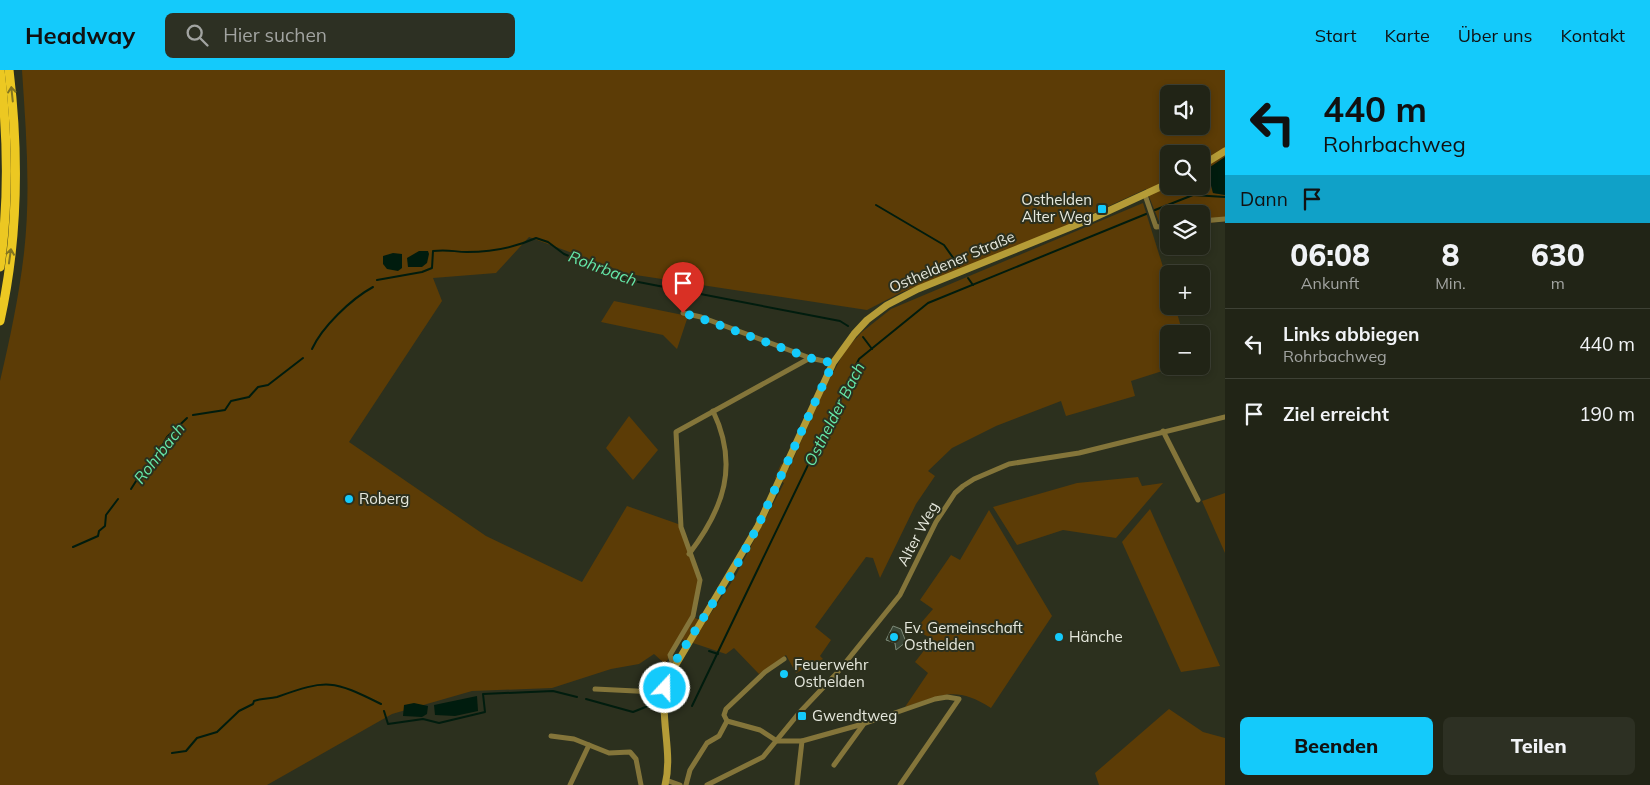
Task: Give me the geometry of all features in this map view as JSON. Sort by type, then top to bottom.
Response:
[{"type":"highway","points":[[0,70],[6,173],[4,235],[0,266]]},
{"type":"highway","points":[[0,322],[12,236],[15,173],[13,100],[9,70]]},
{"type":"main road","points":[[1210,160],[1225,151]]},
{"type":"main road","name":"Ostheldener Straße","points":[[666,782],[664,695],[673,665],[733,572],[758,526],[833,363],[854,334],[887,305],[926,286],[1160,188]]},
{"type":"street","points":[[1145,195],[1156,227],[1160,227]]},
{"type":"street","points":[[1210,220],[1225,219]]},
{"type":"street","points":[[683,313],[810,358],[833,363]]},
{"type":"street","points":[[673,665],[670,654],[693,616],[700,580],[689,554],[681,527],[676,432],[810,358]]},
{"type":"street","points":[[689,554],[701,539],[718,504],[726,478],[726,444],[712,411]]},
{"type":"street","name":"Alter Weg","points":[[707,785],[763,757],[798,713],[837,673],[900,594],[936,522],[955,493],[974,478],[1010,464],[1079,453],[1225,417]]},
{"type":"street","points":[[1163,431],[1198,500]]},
{"type":"street","points":[[784,659],[765,672],[726,709],[724,715],[727,721],[760,730],[777,741],[802,741],[863,724],[935,700],[959,699],[900,785]]},
{"type":"street","points":[[595,689],[656,692],[664,695]]},
{"type":"street","points":[[686,785],[690,770],[708,743],[719,736],[727,721]]},
{"type":"street","points":[[834,765],[863,724]]},
{"type":"street","points":[[551,736],[574,739],[609,752],[630,752],[636,759],[641,785]]},
{"type":"street","points":[[797,785],[802,741]]},
{"type":"street","points":[[570,785],[589,745]]},
{"type":"street","points":[[666,782],[680,785]]},
{"type":"shaded area","points":[[22,70],[1225,70],[1225,157],[1210,168],[1210,145],[1160,145],[1160,195],[1210,195],[1210,182],[1213,193],[1225,195],[1225,221],[1210,223],[1210,205],[1160,205],[1160,224],[1146,189],[1057,230],[900,293],[867,310],[629,274],[529,237],[496,273],[433,278],[442,301],[349,442],[486,536],[582,582],[627,506],[681,525],[701,580],[695,618],[705,622],[735,577],[784,483],[775,478],[781,464],[789,469],[823,391],[846,349],[862,332],[891,309],[1143,203],[1162,265],[1160,265],[1160,315],[1178,315],[1180,325],[1160,325],[1160,372],[1131,381],[1135,396],[1066,416],[1061,401],[996,426],[952,448],[928,471],[935,476],[916,504],[880,578],[873,558],[866,557],[815,627],[831,640],[820,656],[823,659],[796,673],[786,655],[759,674],[734,648],[726,654],[681,639],[665,664],[654,654],[639,664],[611,669],[552,688],[472,691],[392,714],[267,785],[0,785],[0,381],[11,333],[22,269],[26,230],[27,161]]},
{"type":"shaded area","points":[[1225,157],[1225,195],[1213,193],[1210,181],[1210,167]]},
{"type":"shaded area","points":[[419,251],[428,251],[427,263],[422,267],[408,267],[407,258]]},
{"type":"shaded area","points":[[393,253],[402,254],[402,268],[398,271],[387,269],[383,264],[383,256]]},
{"type":"shaded area","points":[[614,301],[688,316],[677,349],[663,335],[601,322]]},
{"type":"shaded area","points":[[629,416],[658,450],[633,480],[606,448]]},
{"type":"shaded area","points":[[1138,477],[1142,486],[1163,483],[1116,538],[1063,530],[1017,545],[993,507],[1077,483]]},
{"type":"shaded area","points":[[1225,493],[1225,553],[1202,501]]},
{"type":"shaded area","points":[[1150,509],[1220,666],[1181,672],[1122,542]]},
{"type":"shaded area","points":[[989,510],[1052,616],[991,708],[968,696],[958,694],[939,696],[905,707],[928,673],[915,662],[933,639],[915,630],[933,609],[920,600],[951,555],[960,560]]},
{"type":"shaded area","points":[[477,696],[478,711],[455,716],[435,715],[434,705]]},
{"type":"shaded area","points":[[414,703],[428,706],[427,714],[422,717],[403,716],[404,705]]},
{"type":"shaded area","points":[[1169,709],[1203,732],[1225,738],[1225,785],[1099,785],[1095,773]]},
{"type":"building","name":"Ev. Gemeinschaft Osthelden","points":[[893,626],[901,629],[906,642],[896,650],[895,643],[886,640]]},
{"type":"waterway","points":[[1193,195],[1225,197]]},
{"type":"waterway","name":"Osthelder Bach","points":[[1155,210],[1193,195]]},
{"type":"waterway","points":[[876,205],[944,245],[959,266]]},
{"type":"waterway","name":"Osthelder Bach","points":[[692,706],[859,359],[928,303],[1146,214]]},
{"type":"waterway","name":"Rohrbach","points":[[377,280],[422,272],[432,268],[433,251],[476,252],[494,250],[536,238],[548,242],[564,254],[628,280],[840,321],[848,326]]},
{"type":"waterway","name":"Osthelder Bach","points":[[968,278],[973,285]]},
{"type":"waterway","name":"Rohrbach","points":[[312,349],[338,314],[364,292],[373,287]]},
{"type":"waterway","name":"Rohrbach","points":[[863,337],[872,349]]},
{"type":"waterway","name":"Rohrbach","points":[[193,415],[225,410],[231,401],[249,397],[258,387],[268,385],[303,358]]},
{"type":"waterway","name":"Rohrbach","points":[[131,489],[156,458],[167,437],[187,418]]},
{"type":"waterway","name":"Rohrbach","points":[[73,547],[98,536],[99,531],[105,526],[106,515],[118,499]]},
{"type":"waterway","name":"Osthelder Bach","points":[[709,651],[718,654]]},
{"type":"waterway","points":[[172,753],[186,751],[197,738],[217,732],[239,711],[253,704],[254,701],[277,697],[308,687],[319,685],[340,686],[381,704]]},
{"type":"waterway","points":[[384,711],[388,724],[423,719],[439,723],[485,712],[483,694],[553,691],[577,697]]},
{"type":"waterway","points":[[586,699],[633,712],[653,704]]},
{"type":"place","name":"Osthelden Alter Weg","points":[[1102,209]]},
{"type":"place","name":"Roberg","points":[[349,499]]},
{"type":"place","name":"Ev. Gemeinschaft Osthelden","points":[[894,637]]},
{"type":"place","name":"Hänche","points":[[1059,637]]},
{"type":"place","name":"Feuerwehr Osthelden","points":[[784,674]]},
{"type":"place","name":"Gwendtweg","points":[[802,716]]},
{"type":"route","points":[[665,688],[673,665],[733,572],[758,526],[780,482],[833,363],[810,358],[683,313]]}]
